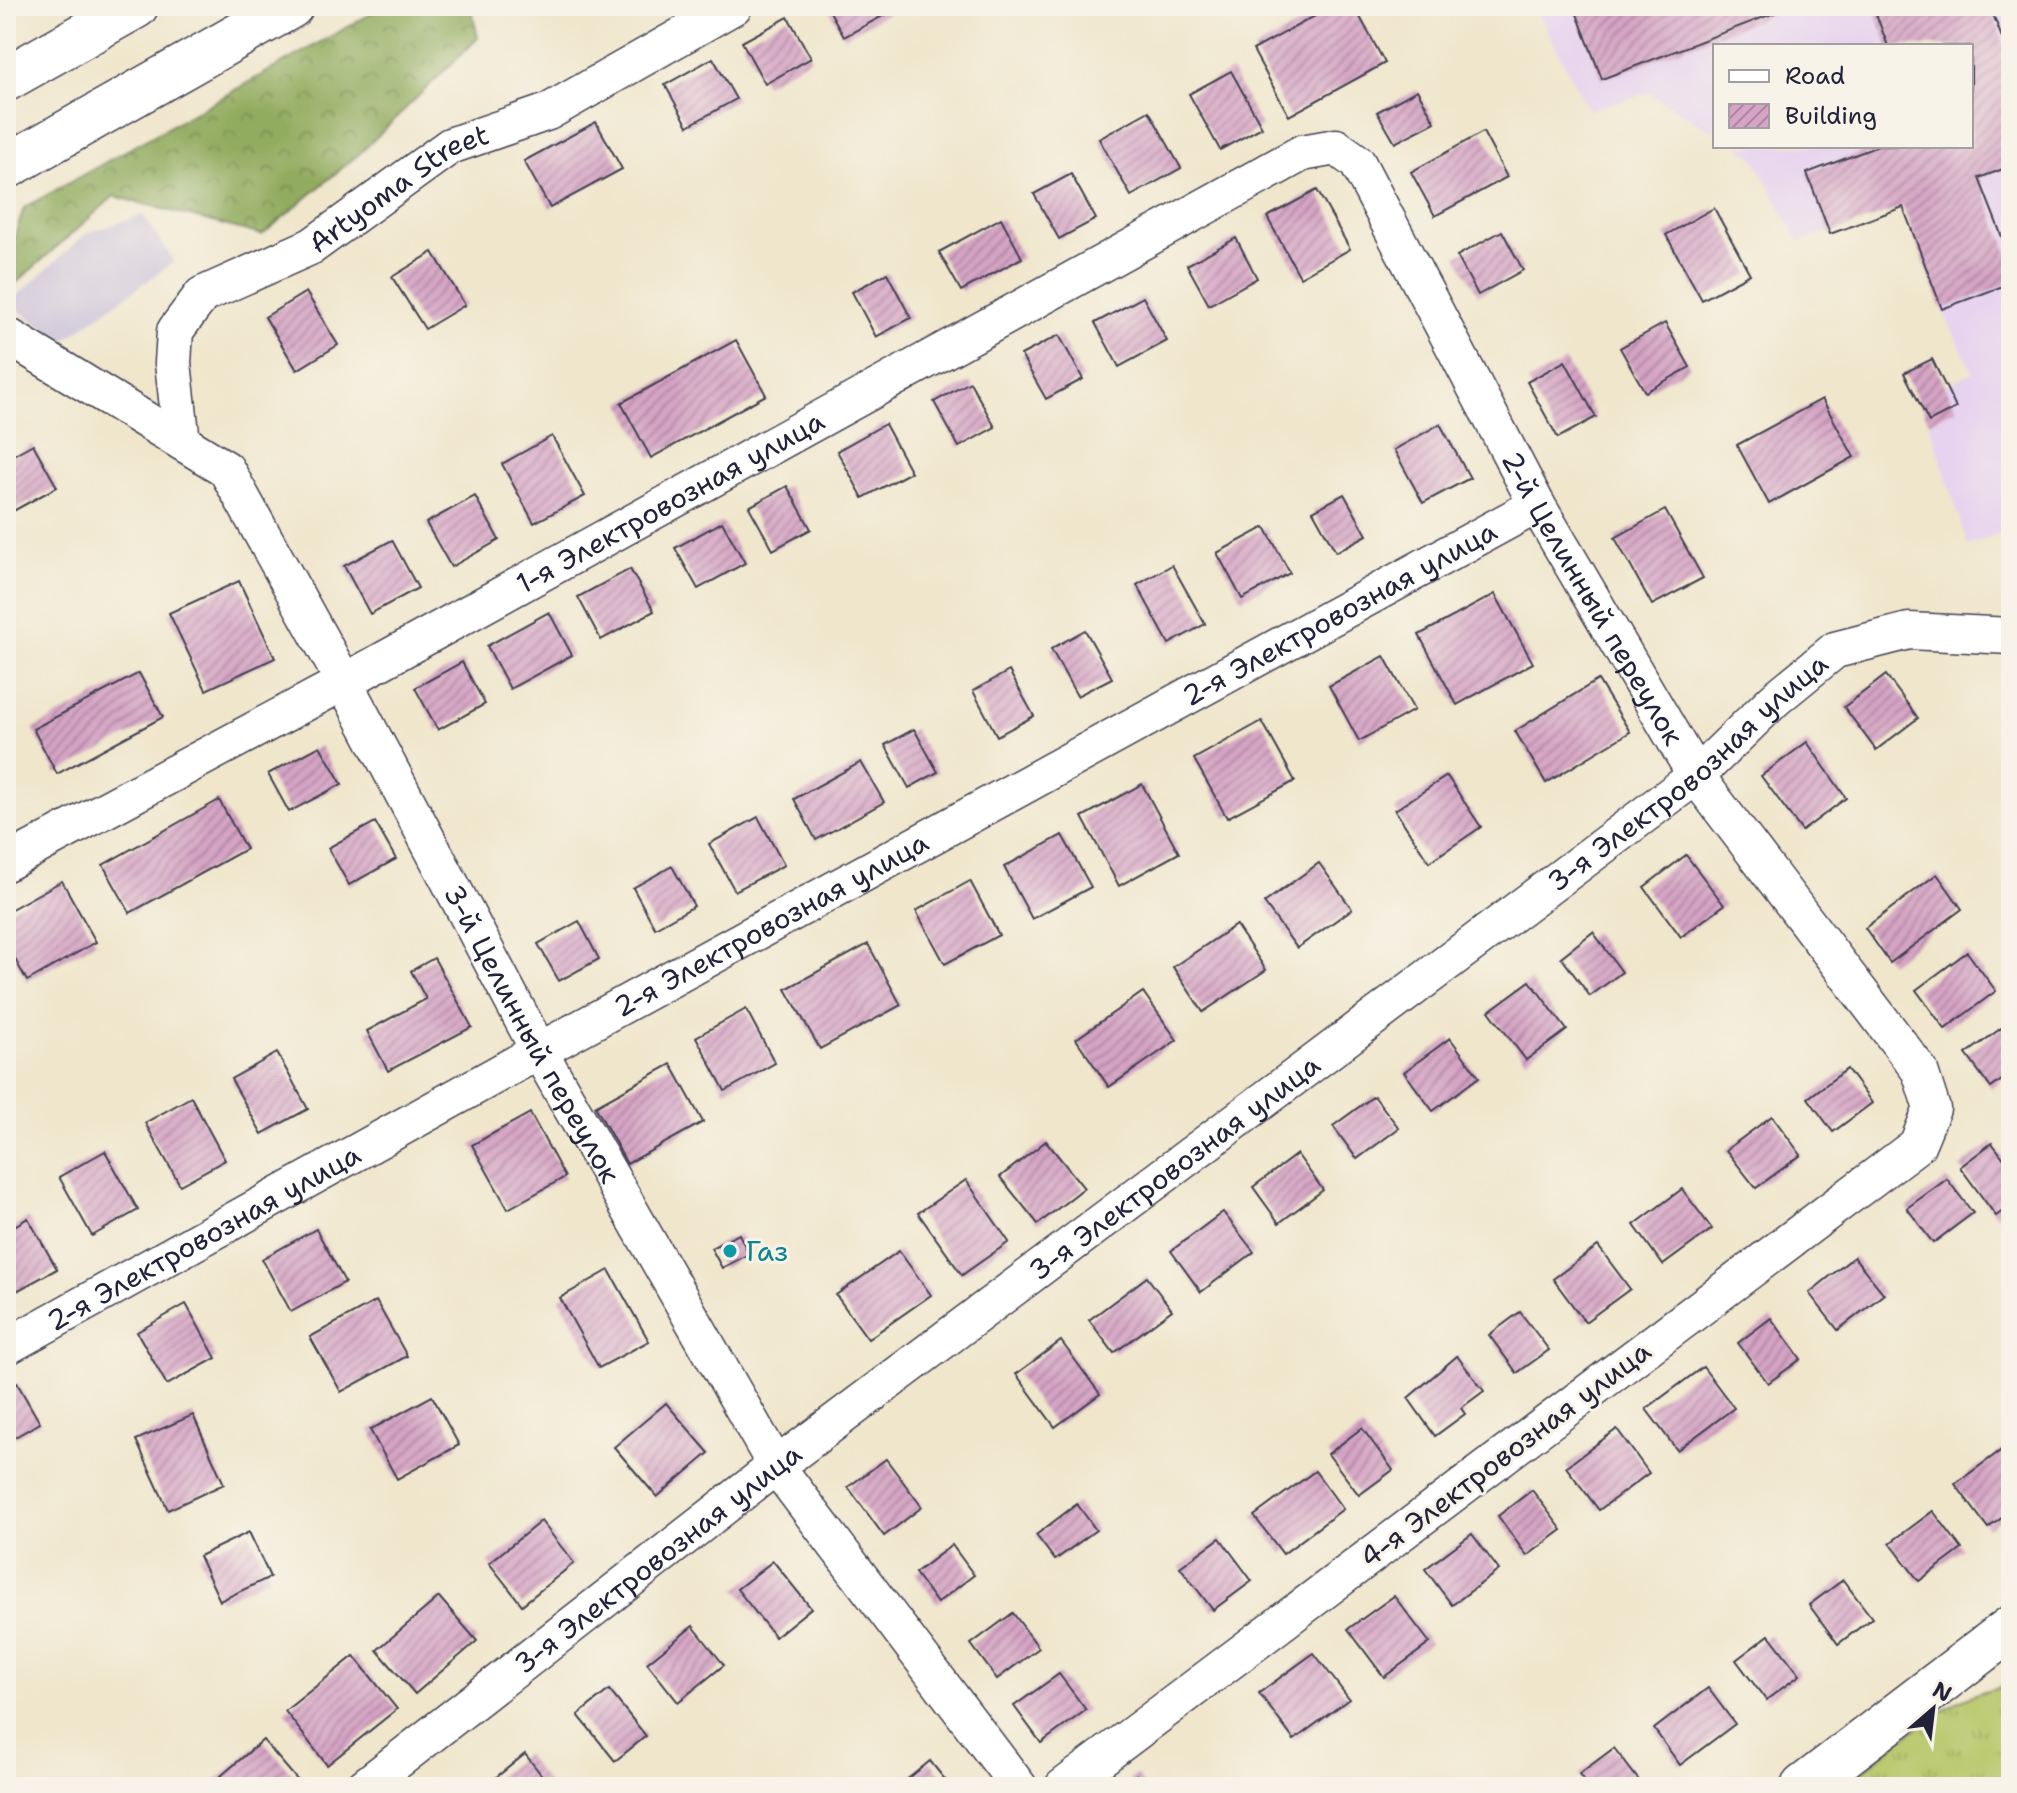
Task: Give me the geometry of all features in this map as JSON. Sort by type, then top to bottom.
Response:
[{"type":"main road","points":[[6,79],[136,6]]},
{"type":"main road","points":[[6,167],[291,6]]},
{"type":"main road","points":[[1803,1787],[2004,1641]]},
{"type":"street","name":"Artyoma Street","points":[[182,442],[173,363],[175,331],[202,295],[312,246],[450,146],[548,112],[734,6]]},
{"type":"street","name":"2-й Целинный переулок","points":[[1336,147],[1357,162],[1537,505],[1696,776],[1920,1071],[1932,1109]]},
{"type":"street","name":"1-я Электровозная улица","points":[[6,863],[344,682],[1302,153],[1336,147]]},
{"type":"street","name":"3-й Целинный переулок","points":[[6,335],[226,469],[344,682],[539,1051],[776,1466],[1019,1787]]},
{"type":"street","name":"2-я Электровозная улица","points":[[6,1347],[539,1051],[1537,505]]},
{"type":"street","name":"3-я Электровозная улица","points":[[364,1787],[776,1466],[1696,776],[1775,699],[1835,650],[1909,631],[2011,636]]},
{"type":"street","name":"4-я Электровозная улица","points":[[1063,1787],[1917,1145],[1932,1109]]},
{"type":"shaded area","points":[[1535,6],[2011,6],[2011,528],[1968,546],[1929,422],[1956,408],[1945,386],[1973,372],[1942,309],[1903,207],[1799,242],[1752,155],[1740,148],[1973,148],[1973,44],[1713,44],[1713,132],[1649,93],[1588,110]]},
{"type":"shaded area","points":[[143,215],[174,262],[62,342],[9,303],[87,233]]},
{"type":"green space","points":[[385,6],[471,6],[478,38],[360,153],[262,235],[114,196],[6,292],[6,263],[24,208]]},
{"type":"green space","points":[[2011,1686],[2011,1777],[1999,1787],[1843,1787],[1943,1710],[1988,1690]]},
{"type":"building","points":[[827,6],[887,6],[890,12],[844,37]]},
{"type":"building","points":[[1333,6],[1354,6],[1385,63],[1289,116],[1253,50]]},
{"type":"building","points":[[1574,6],[1793,6],[1602,79]]},
{"type":"building","points":[[1873,6],[1990,6],[2011,62],[2011,166],[1979,178],[2011,260],[2011,283],[1942,309],[1903,207],[1830,234],[1807,173],[1873,148],[1973,148],[1973,44],[1887,44]]},
{"type":"building","points":[[788,17],[811,58],[765,84],[742,42]]},
{"type":"building","points":[[713,58],[736,99],[688,126],[665,85]]},
{"type":"building","points":[[1231,71],[1262,127],[1220,150],[1189,94]]},
{"type":"building","points":[[1417,90],[1435,122],[1395,143],[1377,112]]},
{"type":"building","points":[[1149,111],[1181,168],[1131,196],[1099,139]]},
{"type":"building","points":[[596,122],[622,169],[550,208],[524,161]]},
{"type":"building","points":[[1483,132],[1507,177],[1435,216],[1411,172]]},
{"type":"building","points":[[1071,174],[1096,219],[1059,239],[1034,194]]},
{"type":"building","points":[[1317,190],[1350,249],[1300,277],[1267,217]]},
{"type":"building","points":[[1714,208],[1750,274],[1702,300],[1666,235]]},
{"type":"building","points":[[1001,218],[1022,258],[961,291],[939,252]]},
{"type":"building","points":[[1502,231],[1523,270],[1478,295],[1457,256]]},
{"type":"building","points":[[1236,238],[1257,278],[1209,305],[1187,265]]},
{"type":"building","points":[[433,252],[465,305],[425,329],[392,277]]},
{"type":"building","points":[[887,273],[911,318],[876,337],[852,292]]},
{"type":"building","points":[[306,292],[338,345],[297,370],[265,317]]},
{"type":"building","points":[[1143,297],[1167,341],[1119,367],[1095,323]]},
{"type":"building","points":[[1665,323],[1690,367],[1645,392],[1620,348]]},
{"type":"building","points":[[1059,335],[1083,379],[1046,399],[1021,355]]},
{"type":"building","points":[[736,340],[766,395],[651,458],[621,403]]},
{"type":"building","points":[[1932,359],[1956,408],[1929,422],[1904,373]]},
{"type":"building","points":[[1565,361],[1596,417],[1558,438],[1527,382]]},
{"type":"building","points":[[970,382],[995,427],[959,447],[934,402]]},
{"type":"building","points":[[1822,399],[1854,457],[1769,504],[1737,445]]},
{"type":"building","points":[[885,424],[911,472],[863,498],[837,451]]},
{"type":"building","points":[[1440,424],[1470,478],[1423,503],[1394,450]]},
{"type":"building","points":[[552,436],[585,496],[534,523],[502,464]]},
{"type":"building","points":[[33,444],[57,487],[6,515],[6,459]]},
{"type":"building","points":[[787,486],[811,529],[773,550],[749,507]]},
{"type":"building","points":[[1344,494],[1367,535],[1336,552],[1313,511]]},
{"type":"building","points":[[475,496],[499,540],[451,567],[426,523]]},
{"type":"building","points":[[1665,510],[1703,578],[1652,605],[1615,538]]},
{"type":"building","points":[[722,522],[745,563],[698,589],[675,548]]},
{"type":"building","points":[[1265,527],[1290,573],[1242,599],[1217,553]]},
{"type":"building","points":[[392,540],[418,588],[370,614],[344,566]]},
{"type":"building","points":[[1172,565],[1205,624],[1169,644],[1137,585]]},
{"type":"building","points":[[630,569],[654,611],[601,640],[578,597]]},
{"type":"building","points":[[239,581],[275,658],[206,690],[169,613]]},
{"type":"building","points":[[1495,594],[1533,663],[1457,705],[1419,635]]},
{"type":"building","points":[[549,612],[572,655],[510,689],[487,646]]},
{"type":"building","points":[[1085,630],[1112,678],[1077,696],[1051,649]]},
{"type":"building","points":[[1384,656],[1414,710],[1359,741],[1329,686]]},
{"type":"building","points":[[462,662],[485,704],[438,730],[415,688]]},
{"type":"building","points":[[1009,671],[1034,716],[997,736],[973,691]]},
{"type":"building","points":[[139,673],[163,717],[57,774],[33,729]]},
{"type":"building","points":[[1886,675],[1918,718],[1876,750],[1844,707]]},
{"type":"building","points":[[1598,680],[1630,732],[1546,783],[1515,731]]},
{"type":"building","points":[[1262,721],[1295,781],[1227,818],[1194,759]]},
{"type":"building","points":[[914,729],[938,772],[909,788],[885,745]]},
{"type":"building","points":[[1807,742],[1846,798],[1802,831],[1761,776]]},
{"type":"building","points":[[320,746],[342,784],[289,812],[268,774]]},
{"type":"building","points":[[861,762],[884,802],[816,840],[794,799]]},
{"type":"building","points":[[1447,776],[1481,827],[1429,862],[1395,810]]},
{"type":"building","points":[[1142,784],[1179,853],[1119,886],[1082,817]]},
{"type":"building","points":[[219,800],[246,849],[130,913],[103,865]]},
{"type":"building","points":[[758,817],[784,865],[735,891],[709,844]]},
{"type":"building","points":[[375,822],[396,859],[349,885],[328,848]]},
{"type":"building","points":[[1062,835],[1091,887],[1032,919],[1004,867]]},
{"type":"building","points":[[1686,855],[1724,905],[1681,937],[1644,887]]},
{"type":"building","points":[[1319,863],[1352,909],[1297,948],[1264,903]]},
{"type":"building","points":[[672,866],[694,906],[655,928],[633,888]]},
{"type":"building","points":[[1937,874],[1962,909],[1890,963],[1865,928]]},
{"type":"building","points":[[62,881],[96,942],[27,981],[6,943],[6,912]]},
{"type":"building","points":[[970,881],[999,935],[945,964],[916,911]]},
{"type":"building","points":[[579,921],[599,959],[559,981],[538,944]]},
{"type":"building","points":[[1236,925],[1266,970],[1203,1012],[1173,967]]},
{"type":"building","points":[[1593,932],[1622,972],[1590,996],[1561,957]]},
{"type":"building","points":[[868,944],[901,1005],[820,1049],[786,989]]},
{"type":"building","points":[[1967,952],[1996,991],[1945,1029],[1916,990]]},
{"type":"building","points":[[434,958],[472,1027],[388,1071],[367,1031],[426,999],[411,971]]},
{"type":"building","points":[[1530,981],[1567,1030],[1526,1060],[1489,1011]]},
{"type":"building","points":[[1143,992],[1177,1040],[1109,1087],[1076,1039]]},
{"type":"building","points":[[746,1009],[775,1063],[725,1091],[696,1037]]},
{"type":"building","points":[[2011,1021],[2011,1073],[1991,1088],[1966,1054]]},
{"type":"building","points":[[1450,1038],[1479,1077],[1433,1111],[1404,1072]]},
{"type":"building","points":[[277,1053],[308,1109],[262,1134],[231,1079]]},
{"type":"building","points":[[671,1064],[703,1122],[627,1164],[595,1106]]},
{"type":"building","points":[[1847,1069],[1872,1103],[1833,1132],[1808,1098]]},
{"type":"building","points":[[1374,1096],[1399,1128],[1357,1159],[1333,1126]]},
{"type":"building","points":[[191,1097],[225,1160],[180,1185],[145,1123]]},
{"type":"building","points":[[530,1113],[565,1177],[508,1209],[472,1145]]},
{"type":"building","points":[[1772,1116],[1801,1155],[1756,1188],[1726,1150]]},
{"type":"building","points":[[1046,1141],[1084,1188],[1038,1224],[1000,1177]]},
{"type":"building","points":[[1992,1143],[2011,1168],[2011,1205],[1996,1216],[1960,1167]]},
{"type":"building","points":[[105,1151],[138,1210],[92,1236],[59,1177]]},
{"type":"building","points":[[1297,1154],[1323,1190],[1279,1223],[1253,1187]]},
{"type":"building","points":[[1947,1179],[1973,1213],[1933,1243],[1907,1208]]},
{"type":"building","points":[[966,1180],[1009,1242],[962,1275],[918,1213]]},
{"type":"building","points":[[1682,1189],[1712,1229],[1663,1265],[1634,1225]]},
{"type":"building","points":[[1223,1212],[1254,1252],[1201,1292],[1171,1251]]},
{"type":"building","points":[[28,1218],[57,1269],[15,1292],[6,1276],[6,1231]]},
{"type":"building","points":[[316,1229],[345,1282],[291,1312],[262,1259]]},
{"type":"building","name":"Газ","points":[[739,1234],[749,1254],[722,1268],[711,1248]]},
{"type":"building","points":[[1598,1246],[1630,1289],[1585,1322],[1553,1279]]},
{"type":"building","points":[[899,1251],[931,1295],[868,1339],[836,1295]]},
{"type":"building","points":[[1854,1257],[1884,1294],[1838,1330],[1809,1293]]},
{"type":"building","points":[[609,1270],[649,1341],[599,1368],[560,1298]]},
{"type":"building","points":[[1147,1277],[1172,1310],[1114,1353],[1089,1320]]},
{"type":"building","points":[[376,1301],[407,1356],[341,1392],[310,1337]]},
{"type":"building","points":[[186,1304],[216,1358],[167,1385],[137,1332]]},
{"type":"building","points":[[1520,1312],[1549,1350],[1517,1373],[1489,1335]]},
{"type":"building","points":[[1771,1318],[1801,1359],[1768,1383],[1738,1343]]},
{"type":"building","points":[[1061,1341],[1100,1394],[1055,1427],[1016,1374]]},
{"type":"building","points":[[1457,1356],[1484,1391],[1461,1408],[1465,1414],[1435,1436],[1408,1398]]},
{"type":"building","points":[[1703,1367],[1734,1408],[1677,1450],[1646,1409]]},
{"type":"building","points":[[17,1383],[40,1423],[15,1437],[6,1420],[6,1389]]},
{"type":"building","points":[[432,1396],[459,1445],[397,1479],[370,1430]]},
{"type":"building","points":[[666,1403],[709,1453],[657,1497],[614,1447]]},
{"type":"building","points":[[193,1415],[224,1484],[168,1510],[136,1440]]},
{"type":"building","points":[[1362,1428],[1393,1470],[1359,1495],[1328,1454]]},
{"type":"building","points":[[1617,1429],[1649,1473],[1599,1510],[1566,1467]]},
{"type":"building","points":[[2007,1446],[2011,1452],[2011,1511],[1988,1528],[1955,1484]]},
{"type":"building","points":[[886,1459],[922,1507],[884,1536],[848,1487]]},
{"type":"building","points":[[1315,1471],[1343,1509],[1283,1554],[1254,1516]]},
{"type":"building","points":[[1532,1490],[1562,1530],[1527,1556],[1498,1516]]},
{"type":"building","points":[[1077,1504],[1096,1530],[1055,1560],[1036,1535]]},
{"type":"building","points":[[1933,1511],[1962,1549],[1919,1581],[1890,1543]]},
{"type":"building","points":[[541,1521],[574,1563],[522,1605],[489,1563]]},
{"type":"building","points":[[249,1532],[270,1577],[220,1601],[199,1556]]},
{"type":"building","points":[[1472,1534],[1499,1570],[1452,1605],[1425,1569]]},
{"type":"building","points":[[1220,1538],[1252,1581],[1213,1610],[1180,1567]]},
{"type":"building","points":[[952,1545],[974,1575],[937,1603],[915,1573]]},
{"type":"building","points":[[773,1561],[811,1608],[775,1637],[737,1589]]},
{"type":"building","points":[[1843,1580],[1872,1618],[1838,1644],[1809,1605]]},
{"type":"building","points":[[1394,1596],[1430,1643],[1384,1677],[1348,1629]]},
{"type":"building","points":[[439,1597],[477,1641],[415,1694],[377,1650]]},
{"type":"building","points":[[1013,1613],[1039,1648],[997,1679],[971,1644]]},
{"type":"building","points":[[693,1626],[724,1665],[678,1702],[647,1663]]},
{"type":"building","points":[[1769,1635],[1800,1675],[1766,1700],[1736,1660]]},
{"type":"building","points":[[1314,1653],[1349,1699],[1294,1740],[1259,1693]]},
{"type":"building","points":[[354,1656],[397,1709],[327,1765],[285,1711]]},
{"type":"building","points":[[1059,1674],[1086,1710],[1041,1743],[1014,1706]]},
{"type":"building","points":[[1708,1688],[1735,1724],[1680,1765],[1654,1729]]},
{"type":"building","points":[[609,1690],[646,1736],[615,1761],[578,1715]]},
{"type":"building","points":[[263,1740],[300,1783],[295,1787],[208,1787]]},
{"type":"building","points":[[1614,1748],[1644,1787],[1589,1787],[1579,1774]]},
{"type":"building","points":[[525,1754],[551,1787],[499,1787],[493,1780]]},
{"type":"building","points":[[930,1761],[951,1787],[898,1787]]},
{"type":"building","points":[[1136,1775],[1145,1787],[1120,1787]]},
{"type":"place","name":"Газ","points":[[730,1251]]}]
